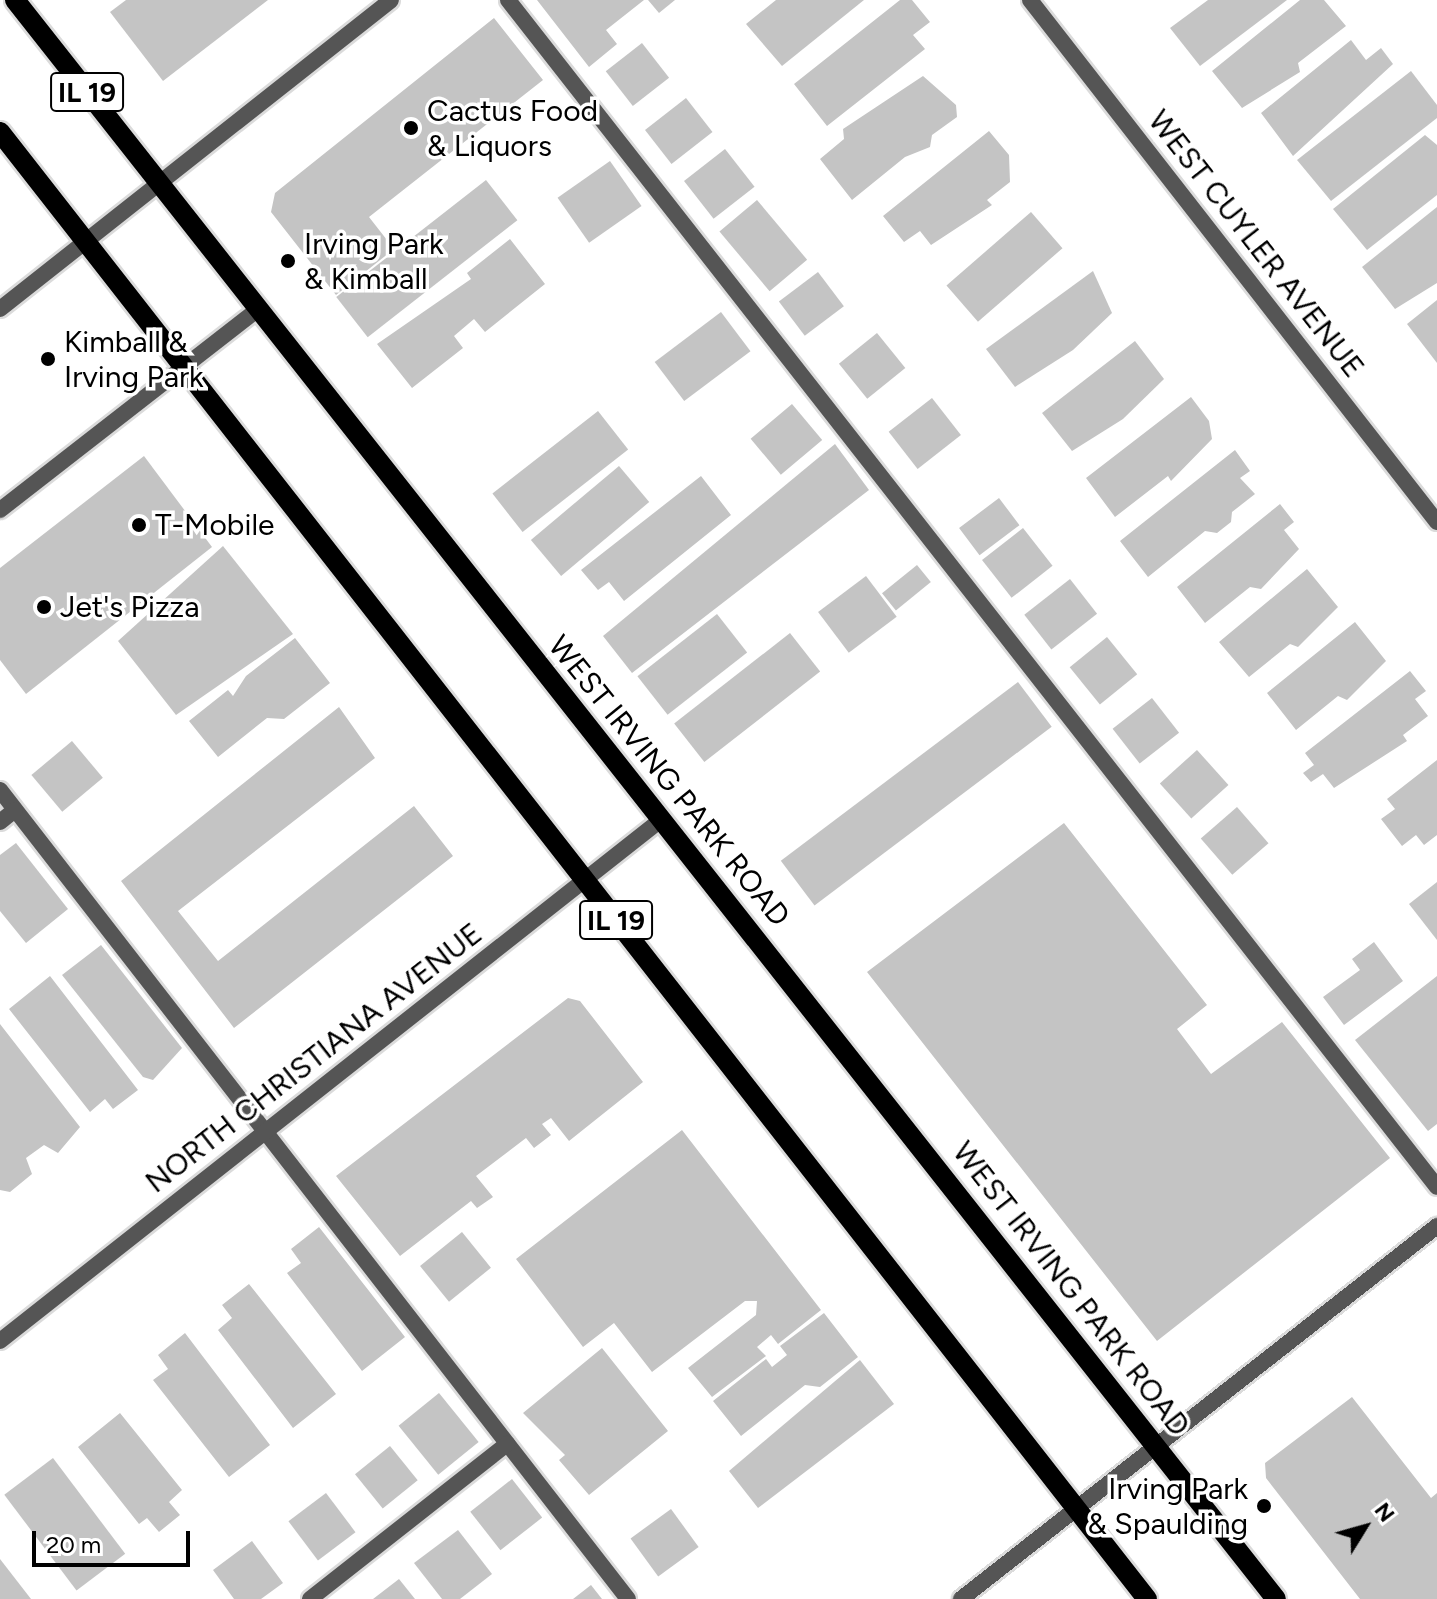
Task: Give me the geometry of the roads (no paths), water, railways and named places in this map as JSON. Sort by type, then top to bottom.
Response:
[{"type":"main road","name":"WEST IRVING PARK ROAD","points":[[15,0],[1276,1599]]},
{"type":"main road","name":"IL 19","points":[[0,132],[1147,1599]]},
{"type":"street","points":[[0,309],[391,0]]},
{"type":"street","points":[[508,0],[1437,1187]]},
{"type":"street","name":"WEST CUYLER AVENUE","points":[[1030,0],[1437,522]]},
{"type":"street","points":[[0,510],[258,309]]},
{"type":"street","points":[[0,790],[628,1599]]},
{"type":"street","points":[[0,822],[15,810]]},
{"type":"street","name":"NORTH CHRISTIANA AVENUE","points":[[0,1341],[662,819]]},
{"type":"street","points":[[961,1599],[1437,1226]]},
{"type":"street","points":[[310,1599],[507,1444]]},
{"type":"place","name":"Cactus Food & Liquors","points":[[411,128]]},
{"type":"place","name":"Irving Park & Kimball","points":[[288,261]]},
{"type":"place","name":"Kimball & Irving Park","points":[[48,359]]},
{"type":"place","name":"T-Mobile","points":[[139,525]]},
{"type":"place","name":"Jet's Pizza","points":[[44,607]]},
{"type":"place","name":"Irving Park & Spaulding","points":[[1264,1506]]}]
